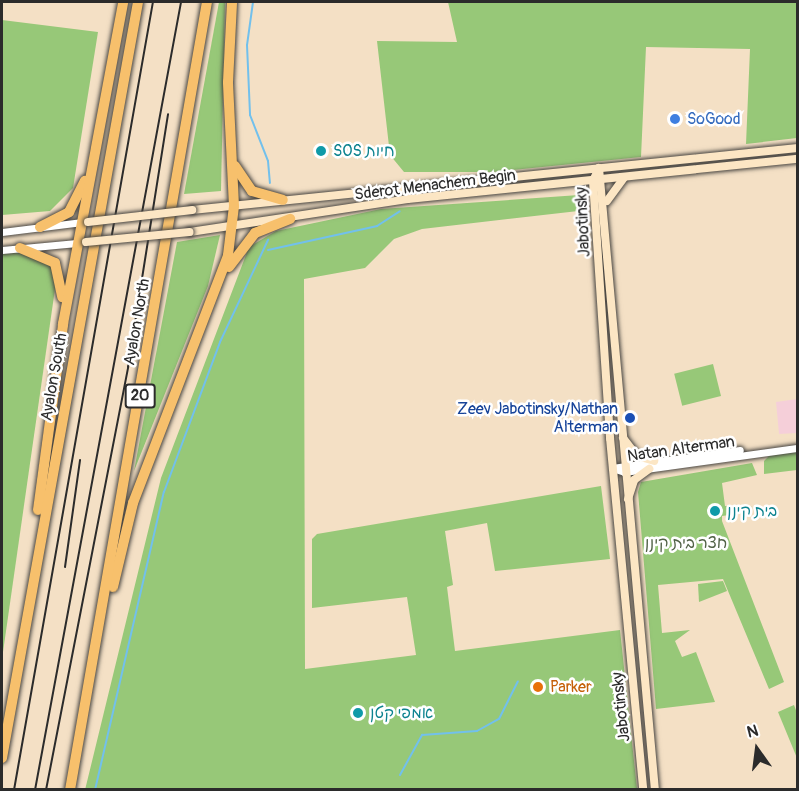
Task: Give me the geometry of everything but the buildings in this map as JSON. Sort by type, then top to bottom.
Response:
[{"type":"highway","points":[[19,648],[63,324],[85,222],[90,170],[123,2]]},
{"type":"highway","name":"Ayalon South","points":[[2,758],[19,648],[138,2]]},
{"type":"highway","name":"Ayalon North","points":[[70,789],[207,2]]},
{"type":"highway","points":[[77,749],[133,503],[222,278],[234,206],[228,82],[232,2]]},
{"type":"highway","points":[[233,159],[247,187],[283,200]]},
{"type":"highway","points":[[40,227],[69,212],[90,170]]},
{"type":"highway","points":[[222,278],[250,237],[290,219]]},
{"type":"highway","points":[[20,248],[46,256],[59,268],[63,324]]},
{"type":"main road","name":"Sderot Menachem Begin","points":[[85,222],[798,148]]},
{"type":"main road","name":"Sderot Menachem Begin","points":[[81,242],[232,227],[408,199],[798,159]]},
{"type":"main road","name":"Jabotinsky","points":[[599,168],[604,180],[626,509],[655,789]]},
{"type":"main road","name":"Jabotinsky","points":[[599,168],[593,181],[612,468],[643,789]]},
{"type":"main road","points":[[606,209],[611,189],[627,178]]},
{"type":"main road","points":[[567,183],[586,189],[595,209]]},
{"type":"main road","points":[[620,430],[633,452],[654,460]]},
{"type":"main road","points":[[626,509],[632,484],[649,468]]},
{"type":"street","points":[[2,232],[85,222]]},
{"type":"street","points":[[2,250],[81,242]]},
{"type":"street","name":"Natan Alterman","points":[[612,468],[649,468],[798,446]]},
{"type":"street","name":"Natan Alterman","points":[[624,468],[654,460],[798,446]]},
{"type":"shaded area","points":[[797,399],[797,433],[779,434],[776,402]]},
{"type":"green space","points":[[219,2],[225,2],[221,191],[184,194]]},
{"type":"green space","points":[[448,2],[797,2],[797,138],[746,144],[750,49],[646,47],[641,157],[493,172],[404,172],[390,155],[377,41],[457,42]]},
{"type":"green space","points":[[2,20],[98,32],[73,188],[50,211],[2,215]]},
{"type":"green space","points":[[579,195],[587,210],[422,229],[394,239],[365,268],[304,279],[305,669],[416,655],[407,597],[312,608],[312,539],[317,534],[601,486],[610,559],[495,571],[487,523],[445,531],[453,585],[447,587],[455,651],[620,630],[637,789],[85,790],[161,478],[249,247],[276,231],[381,209]]},
{"type":"green space","points":[[220,235],[208,286],[134,471],[177,242]]},
{"type":"green space","points":[[19,251],[49,264],[57,275],[2,659],[2,254]]},
{"type":"green space","points":[[713,364],[721,396],[682,406],[674,374]]},
{"type":"green space","points":[[797,452],[797,470],[764,474],[764,461],[772,453]]},
{"type":"green space","name":"חצר בית קינן","points":[[752,463],[757,475],[722,483],[725,506],[753,506],[736,508],[737,514],[722,516],[722,521],[784,682],[769,689],[723,579],[658,585],[662,633],[690,630],[675,641],[682,657],[696,652],[715,702],[656,709],[638,492],[641,482]]},
{"type":"green space","points":[[723,581],[727,591],[699,602],[698,584]]},
{"type":"green space","points":[[794,705],[797,713],[797,758],[778,712]]},
{"type":"waterway","points":[[253,2],[247,45],[250,115],[268,161],[270,183]]},
{"type":"waterway","points":[[268,250],[377,226],[400,211]]},
{"type":"waterway","points":[[95,790],[164,492],[220,342],[268,240]]},
{"type":"waterway","points":[[400,775],[422,735],[477,731],[499,719],[518,681]]},
{"type":"railway","points":[[14,790],[153,2]]},
{"type":"railway","points":[[35,790],[181,2]]},
{"type":"railway","points":[[46,790],[128,367],[168,114]]},
{"type":"railway","points":[[65,567],[80,460]]},
{"type":"place","name":"SoGood","points":[[675,119]]},
{"type":"place","name":"SOS חיות","points":[[321,151]]},
{"type":"place","name":"Zeev Jabotinsky/Nathan Alterman","points":[[630,418]]},
{"type":"place","name":"בית קינן","points":[[715,511]]},
{"type":"place","name":"Parker","points":[[538,687]]},
{"type":"place","name":"אמפי קטן","points":[[358,713]]}]
